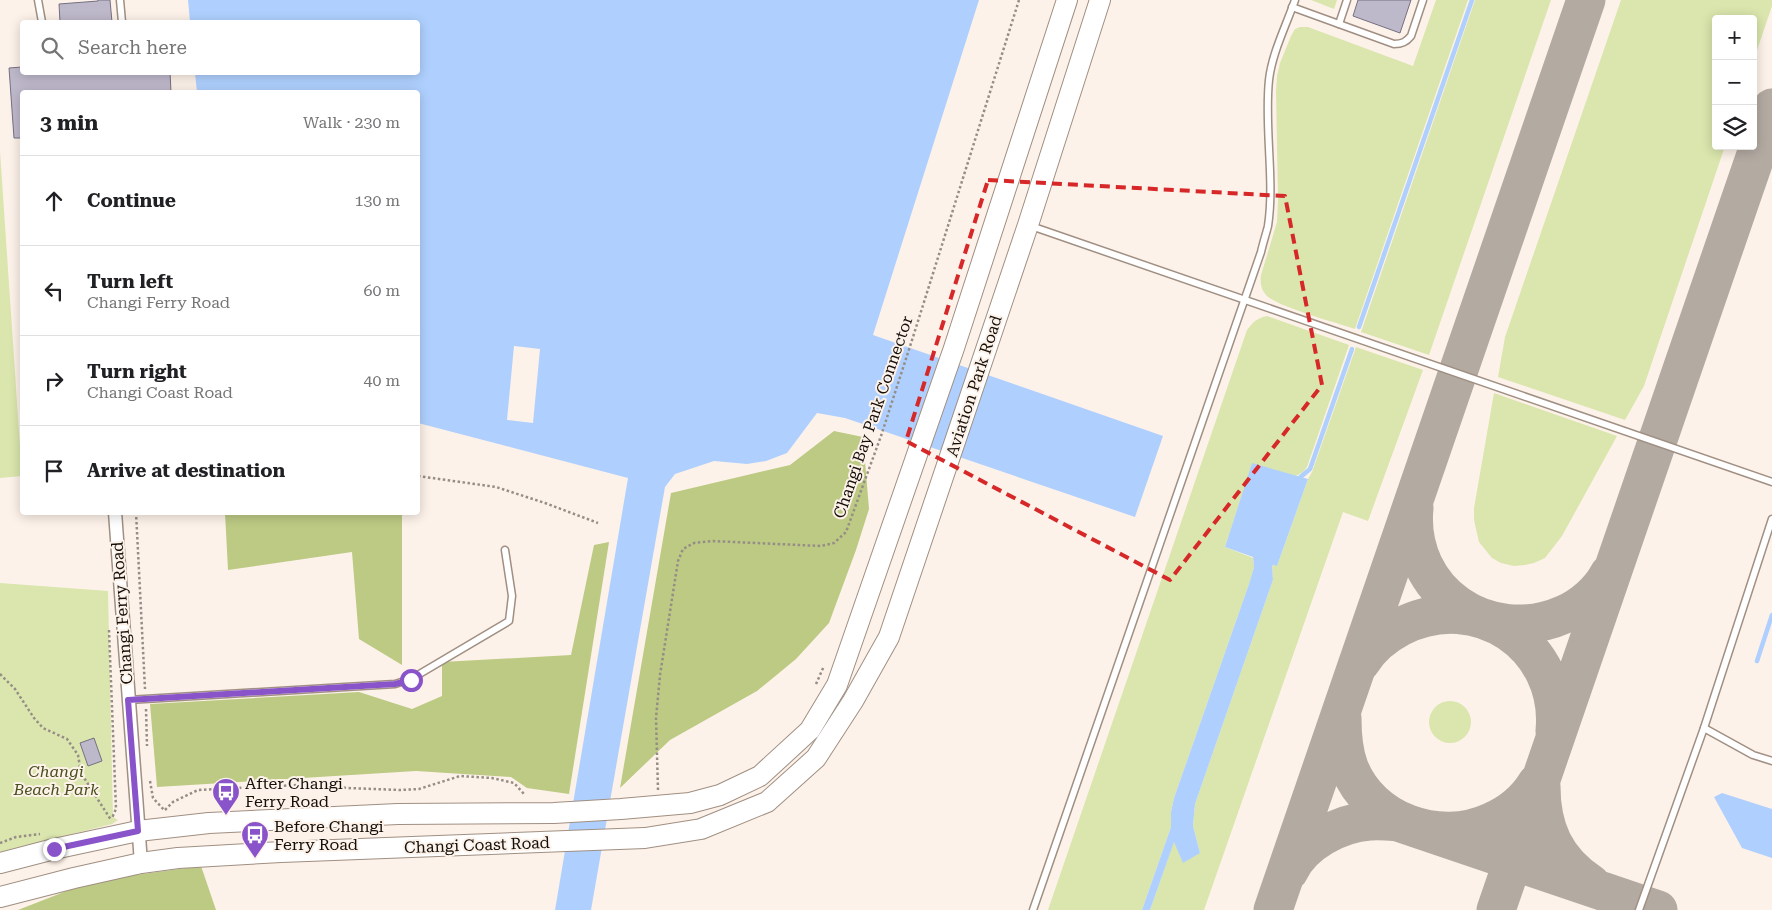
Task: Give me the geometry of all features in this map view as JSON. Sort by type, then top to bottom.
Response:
[{"type":"main road","name":"Aviation Park Road","points":[[810,730],[837,685],[954,348],[1067,0]]},
{"type":"main road","name":"Aviation Park Road","points":[[816,758],[853,701],[889,637],[1028,225],[1100,0]]},
{"type":"main road","name":"Changi Coast Road","points":[[0,863],[138,831],[209,823],[360,815],[554,813],[690,803],[720,795],[760,776],[810,730]]},
{"type":"main road","name":"Changi Coast Road","points":[[0,897],[141,862],[197,857],[364,849],[620,840],[646,838],[701,829],[767,802],[816,758]]},
{"type":"main road","points":[[360,815],[354,823],[351,837],[354,843],[364,849]]},
{"type":"street","name":"Changi Ferry Road","points":[[115,515],[141,862]]},
{"type":"lane","points":[[38,0],[42,20]]},
{"type":"lane","points":[[120,0],[122,20]]},
{"type":"lane","points":[[1033,910],[1261,252],[1268,224],[1268,94],[1270,77],[1274,59],[1295,0]]},
{"type":"lane","points":[[1339,24],[1347,0]]},
{"type":"lane","points":[[1292,7],[1394,44],[1401,44],[1411,36],[1423,0]]},
{"type":"lane","points":[[1028,225],[1772,482]]},
{"type":"lane","points":[[1639,910],[1704,728],[1772,519]]},
{"type":"lane","points":[[128,700],[395,684],[411,680],[509,621],[512,596],[505,550]]},
{"type":"lane","points":[[1704,728],[1754,755],[1772,761]]},
{"type":"path","name":"Changi Bay Park Connector","points":[[658,792],[656,718],[660,675],[678,561],[683,548],[694,543],[712,540],[821,546],[834,543],[846,532],[881,436],[1019,0]]},
{"type":"path","points":[[420,476],[496,487],[598,523]]},
{"type":"path","points":[[136,515],[147,747]]},
{"type":"path","points":[[109,626],[116,809]]},
{"type":"path","points":[[814,689],[827,659]]},
{"type":"path","points":[[0,674],[15,689],[43,728],[67,739],[78,754],[82,773],[111,821]]},
{"type":"path","points":[[148,776],[153,798],[164,811]]},
{"type":"path","points":[[163,819],[164,811],[173,802],[198,790],[317,784],[348,788],[401,790],[419,789],[460,776],[492,778],[514,784],[525,796],[533,797]]},
{"type":"highlighted area","points":[[988,180],[1285,196],[1322,385],[1170,580],[906,441]]},
{"type":"green space","points":[[1311,0],[1337,0],[1334,9]]},
{"type":"green space","points":[[1436,0],[1468,0],[1355,329],[1295,310],[1273,300],[1263,291],[1261,275],[1277,222],[1277,76],[1291,36],[1295,29],[1308,27],[1413,66]]},
{"type":"green space","points":[[1475,0],[1551,0],[1429,355],[1361,332]]},
{"type":"green space","points":[[1621,0],[1772,0],[1772,6],[1757,50],[1757,15],[1712,15],[1712,150],[1724,150],[1644,386],[1625,420],[1498,377],[1505,337]]},
{"type":"green space","points":[[0,151],[20,446],[20,476],[0,478]]},
{"type":"green space","points":[[1267,316],[1349,345],[1307,467],[1296,476],[1252,464],[1225,547],[1253,558],[1254,567],[1174,798],[1171,812],[1171,827],[1142,910],[1048,910],[1247,330],[1260,318]]},
{"type":"green space","points":[[1356,347],[1423,370],[1368,521],[1343,512],[1204,910],[1150,910],[1174,841],[1200,853],[1193,826],[1195,804],[1273,580],[1272,565],[1277,566]]},
{"type":"green space","points":[[1494,393],[1617,436],[1562,536],[1545,558],[1525,565],[1514,566],[1501,563],[1492,558],[1479,542],[1474,520],[1474,508]]},
{"type":"green space","points":[[834,431],[863,437],[869,509],[829,623],[796,659],[757,691],[670,740],[620,788],[671,493],[790,465]]},
{"type":"green space","points":[[225,515],[402,515],[402,665],[359,639],[352,552],[228,570]]},
{"type":"green space","points":[[609,542],[569,794],[527,788],[511,777],[416,771],[157,787],[150,704],[359,692],[412,709],[442,696],[442,662],[571,655],[594,545]]},
{"type":"green space","name":"Changi Beach Park","points":[[0,583],[108,591],[113,817],[118,820],[112,824],[0,852]]},
{"type":"green space","points":[[1450,701],[1465,707],[1471,722],[1465,737],[1450,743],[1435,737],[1429,722],[1435,707]]},
{"type":"green space","points":[[201,866],[216,910],[18,910],[92,881]]},
{"type":"water","points":[[188,0],[979,0],[873,335],[1163,436],[1135,517],[845,418],[817,413],[787,453],[766,461],[747,464],[714,461],[675,474],[665,487],[591,910],[555,910],[628,478],[420,424],[420,90],[197,90],[195,75],[420,75],[420,20],[190,20]]},
{"type":"water","points":[[1252,463],[1308,479],[1277,566],[1272,565],[1273,580],[1195,804],[1193,826],[1200,853],[1183,863],[1174,842],[1150,910],[1142,910],[1171,827],[1171,812],[1174,798],[1254,567],[1253,557],[1225,547]]},
{"type":"water","points":[[1722,793],[1772,809],[1772,858],[1742,848],[1714,797]]},
{"type":"pier","points":[[514,346],[540,349],[533,423],[507,420]]},
{"type":"building","points":[[110,0],[112,20],[60,20],[59,4]]},
{"type":"building","points":[[1358,0],[1411,0],[1400,33],[1353,16]]},
{"type":"building","points":[[20,67],[20,75],[170,75],[171,90],[20,90],[20,138],[14,138],[9,68]]},
{"type":"building","points":[[94,738],[102,761],[88,766],[80,743]]},
{"type":"waterway","points":[[1359,327],[1472,0]]},
{"type":"waterway","points":[[1297,480],[1310,469],[1352,349]]},
{"type":"waterway","points":[[1757,661],[1772,615]]},
{"type":"taxiway","points":[[1273,910],[1586,0]]},
{"type":"taxiway","points":[[1496,910],[1772,108]]},
{"type":"taxiway","points":[[1414,508],[1415,538],[1424,565],[1438,587],[1458,605],[1482,618],[1508,624],[1536,623],[1565,614],[1578,607],[1590,597],[1609,574]]},
{"type":"taxiway","points":[[1361,662],[1373,646],[1389,634],[1400,627],[1429,616],[1458,614],[1485,620],[1509,632],[1530,650],[1545,673],[1554,700],[1555,731]]},
{"type":"taxiway","points":[[1342,718],[1345,755],[1359,786],[1373,802],[1389,815],[1408,824],[1429,830],[1471,829],[1491,822],[1511,811],[1528,796],[1537,783]]},
{"type":"taxiway","points":[[1541,786],[1544,816],[1552,842],[1568,865],[1591,884]]},
{"type":"taxiway","points":[[1289,871],[1295,861],[1312,843],[1334,830],[1370,821],[1398,822],[1658,910]]},
{"type":"place","name":"After Changi Ferry Road","points":[[226,816]]},
{"type":"place","name":"Before Changi Ferry Road","points":[[255,859]]},
{"type":"route","points":[[54,849],[138,831],[128,700],[395,684],[411,680]]}]
